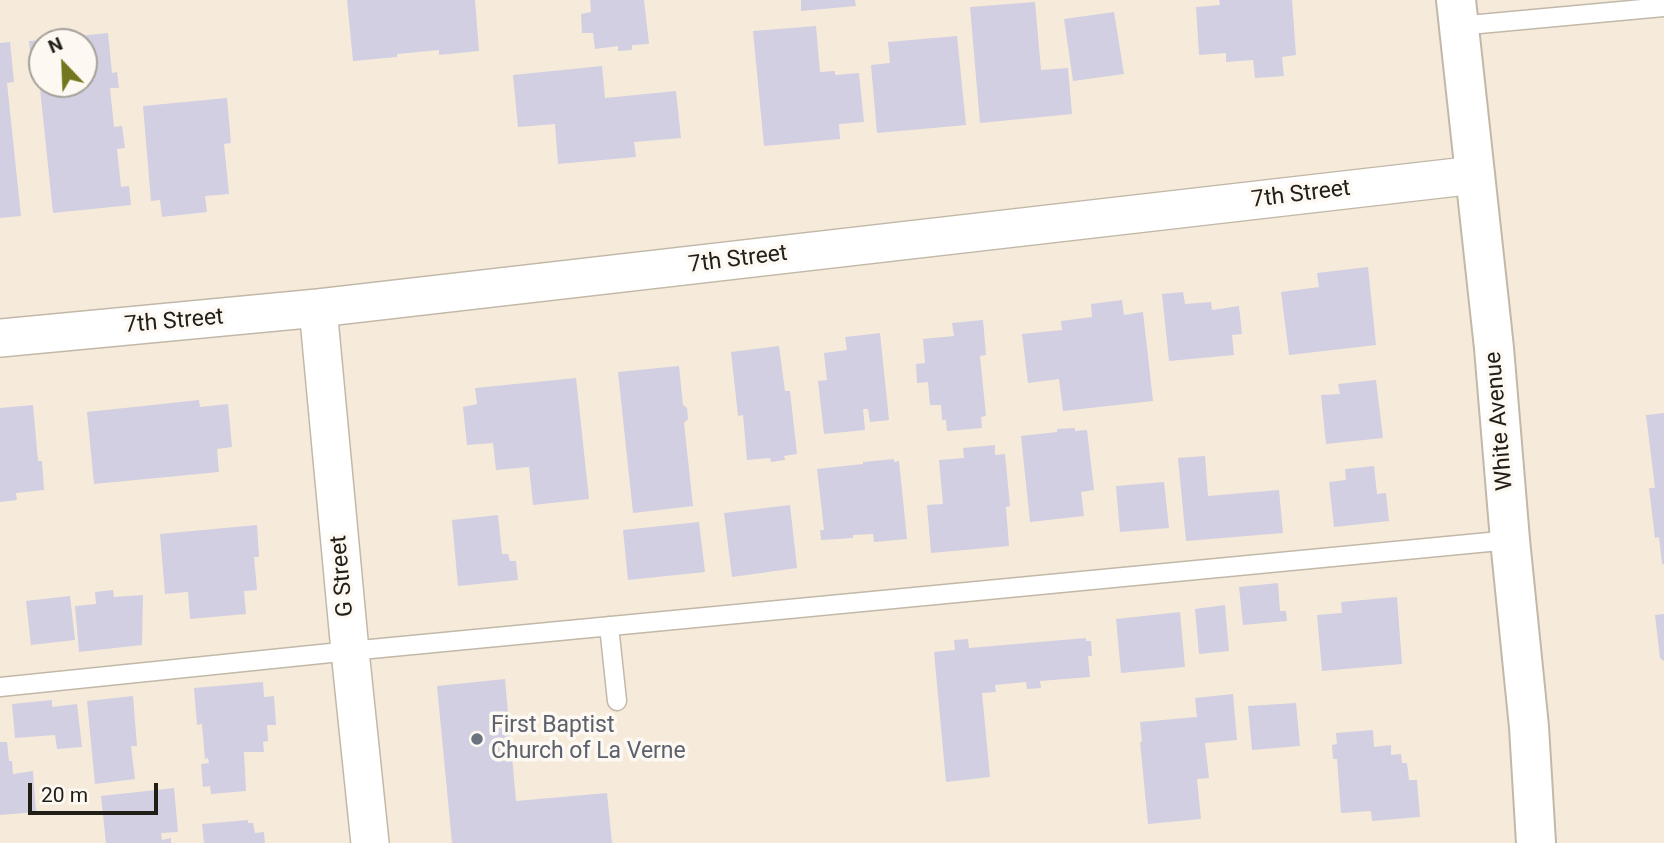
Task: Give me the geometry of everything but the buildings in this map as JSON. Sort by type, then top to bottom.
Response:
[{"type":"main road","name":"White Avenue","points":[[1457,13],[1494,348],[1510,540],[1530,727],[1536,843]]},
{"type":"street","name":"7th Street","points":[[0,338],[318,309],[1475,175]]},
{"type":"street","name":"G Street","points":[[318,309],[370,843]]},
{"type":"lane","points":[[1457,13],[1664,7]]},
{"type":"lane","points":[[0,687],[1510,540]]},
{"type":"lane","points":[[610,626],[617,701]]},
{"type":"place","name":"First Baptist Church of La Verne","points":[[477,739]]}]
